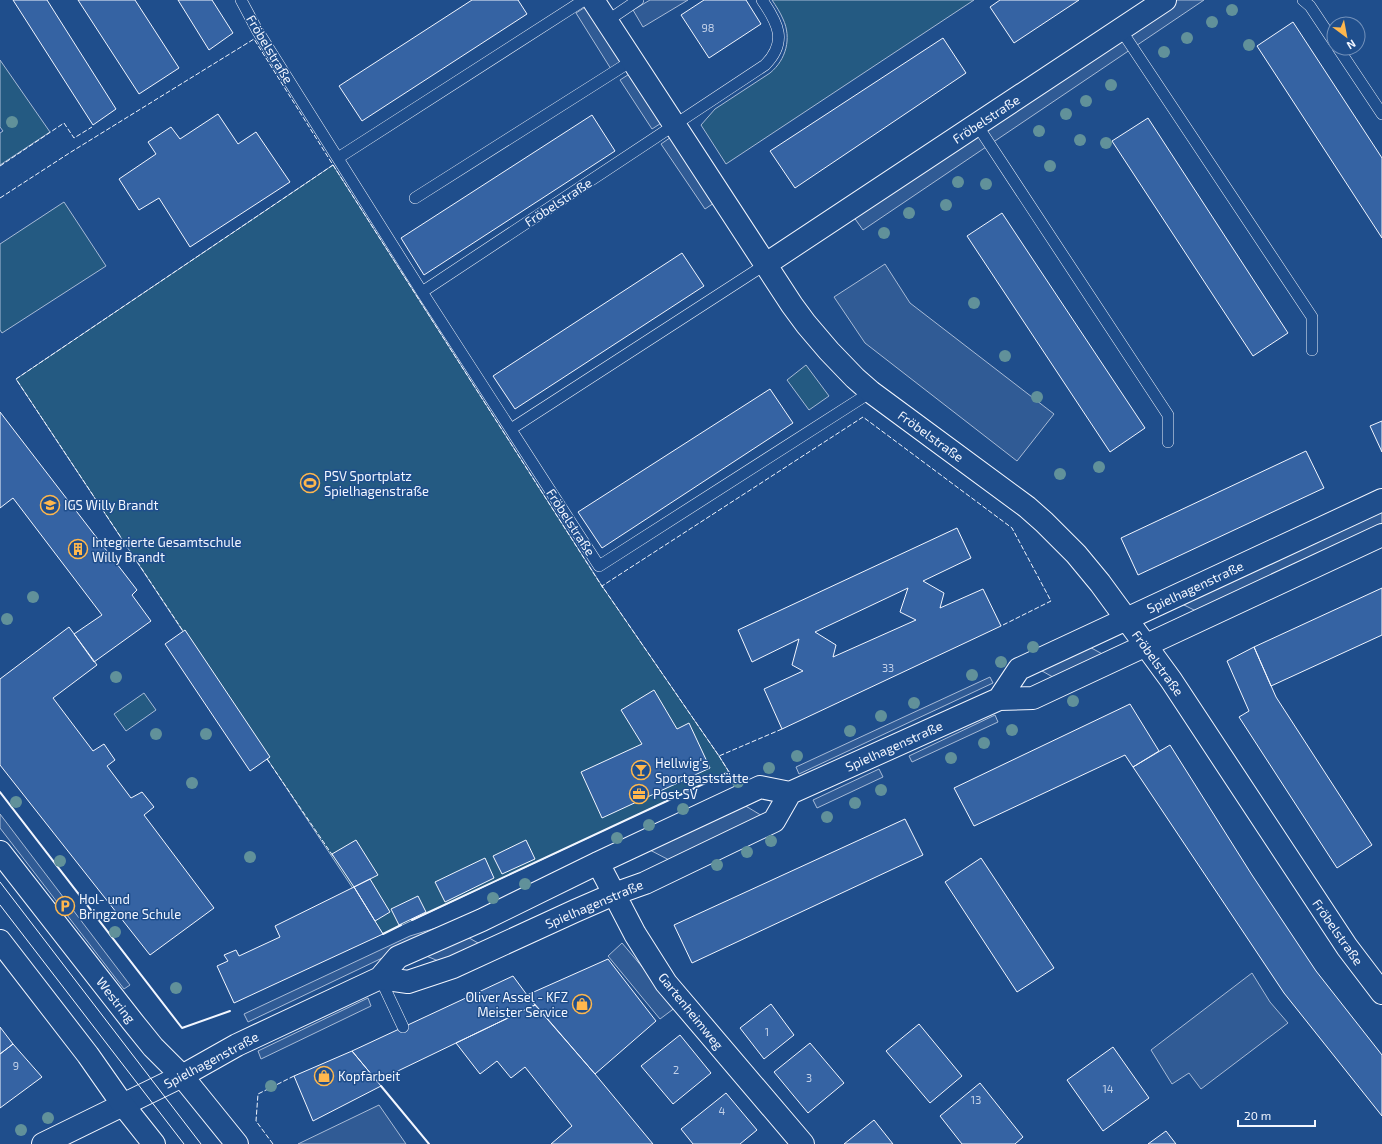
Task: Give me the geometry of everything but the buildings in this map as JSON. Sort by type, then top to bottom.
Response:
[{"type":"street","name":"Fröbelstraße","points":[[593,0],[792,305],[817,338],[841,365],[870,392],[1026,507],[1044,522],[1080,559],[1100,583],[1172,680],[1347,947],[1382,993]]},
{"type":"street","name":"Fröbelstraße","points":[[766,264],[1165,0]]},
{"type":"street","name":"Spielhagenstraße","points":[[999,699],[1019,669],[1382,500]]},
{"type":"street","name":"Spielhagenstraße","points":[[43,1144],[182,1076],[237,1045],[380,978],[398,957],[482,920],[598,863],[760,788],[790,793],[999,699],[1033,698],[1382,535]]},
{"type":"street","name":"Spielhagenstraße","points":[[380,978],[408,982],[453,967],[614,894],[645,883],[774,821],[790,793]]},
{"type":"street","name":"Westring","points":[[0,852],[153,1047],[182,1076],[236,1144]]},
{"type":"street","name":"Gartenheimweg","points":[[598,863],[636,934],[666,983],[803,1144]]},
{"type":"street","points":[[0,941],[88,1055],[123,1105],[154,1144]]},
{"type":"lane","name":"Fröbelstraße","points":[[241,0],[257,30],[422,292],[599,566],[870,392]]},
{"type":"lane","points":[[338,158],[584,0]]},
{"type":"lane","points":[[607,21],[638,0]]},
{"type":"lane","name":"Fröbelstraße","points":[[422,292],[762,67],[772,56],[778,42],[778,30],[775,20],[762,0]]},
{"type":"lane","points":[[1303,0],[1310,6],[1326,30]]},
{"type":"lane","points":[[1121,30],[1312,316],[1312,350]]},
{"type":"lane","points":[[1343,56],[1382,114]]},
{"type":"lane","points":[[415,198],[633,60]]},
{"type":"lane","points":[[977,125],[1168,414],[1168,442]]},
{"type":"lane","name":"Fröbelstraße","points":[[511,429],[766,264]]},
{"type":"lane","points":[[380,978],[402,1027]]},
{"type":"shaded area","points":[[650,0],[688,0],[643,27],[633,10]]},
{"type":"shaded area","points":[[772,0],[974,0],[726,164],[701,125],[715,109],[776,68],[784,55],[787,41],[786,26]]},
{"type":"shaded area","points":[[1176,0],[1204,0],[863,230],[853,216]]},
{"type":"shaded area","points":[[590,4],[625,61],[611,69],[576,13]]},
{"type":"shaded area","points":[[0,60],[50,132],[0,165],[0,133],[3,131],[0,127]]},
{"type":"shaded area","points":[[634,71],[666,120],[652,129],[620,80]]},
{"type":"shaded area","points":[[674,135],[717,201],[705,209],[661,144]]},
{"type":"shaded area","name":"PSV Sportplatz Spielhagenstraße","points":[[333,165],[602,586],[729,772],[383,934],[16,379]]},
{"type":"shaded area","points":[[64,202],[106,266],[2,333],[0,330],[0,244]]},
{"type":"shaded area","points":[[885,264],[910,303],[1054,414],[1017,461],[865,343],[834,297]]},
{"type":"shaded area","points":[[806,365],[829,396],[809,410],[787,380]]},
{"type":"shaded area","points":[[1382,505],[1382,529],[1202,614],[1176,601]]},
{"type":"shaded area","points":[[1084,644],[1108,657],[1058,680],[1035,667]]},
{"type":"shaded area","points":[[990,677],[993,683],[799,774],[796,767]]},
{"type":"shaded area","points":[[144,693],[156,710],[126,731],[114,714]]},
{"type":"shaded area","points":[[995,715],[998,722],[912,762],[909,756]]},
{"type":"shaded area","points":[[879,769],[883,777],[817,808],[813,800]]},
{"type":"shaded area","points":[[744,805],[764,817],[671,861],[648,849]]},
{"type":"shaded area","name":"Hol- und Bringzone Schule","points":[[0,814],[130,985],[124,989],[0,828]]},
{"type":"shaded area","points":[[462,920],[248,1022],[244,1014],[410,936]]},
{"type":"shaded area","points":[[464,935],[485,947],[448,965],[424,955]]},
{"type":"shaded area","points":[[622,943],[676,1007],[660,1019],[608,956]]},
{"type":"shaded area","points":[[1252,973],[1270,1002],[1288,1023],[1201,1089],[1189,1073],[1172,1084],[1151,1050]]},
{"type":"shaded area","points":[[368,998],[371,1006],[261,1059],[258,1051]]},
{"type":"shaded area","points":[[379,1105],[406,1144],[298,1144]]},
{"type":"tram line","points":[[0,882],[201,1144]]},
{"type":"tram line","points":[[0,905],[184,1144]]},
{"type":"fence","points":[[0,198],[71,152],[254,39],[333,165],[16,379],[183,631]]},
{"type":"fence","points":[[0,166],[64,123],[74,138],[92,127]]},
{"type":"fence","points":[[333,165],[603,588]]},
{"type":"fence","points":[[782,729],[719,756],[602,586],[863,417],[1012,528],[1051,601],[1001,626]]},
{"type":"fence","points":[[719,756],[729,772]]},
{"type":"fence","points":[[267,759],[333,856]]},
{"type":"fence","points":[[273,1144],[256,1121],[258,1094],[294,1076]]},
{"type":"wall","points":[[412,920],[729,772]]},
{"type":"wall","points":[[0,792],[182,1028],[230,1011]]},
{"type":"wall","points":[[383,934],[401,925]]},
{"type":"wall","points":[[381,1086],[429,1144]]},
{"type":"place","name":"PSV Sportplatz Spielhagenstraße","points":[[310,483]]},
{"type":"place","name":"IGS Willy Brandt","points":[[50,505]]},
{"type":"place","name":"Integrierte Gesamtschule Willy Brandt","points":[[78,549]]},
{"type":"place","name":"Hellwig's Sportgaststätte","points":[[641,770]]},
{"type":"place","name":"Post SV","points":[[639,794]]},
{"type":"place","name":"Hol- und Bringzone Schule","points":[[65,906]]},
{"type":"place","name":"Oliver Assel - KFZ Meister Service","points":[[582,1004]]},
{"type":"place","name":"Kopfarbeit","points":[[324,1076]]}]
